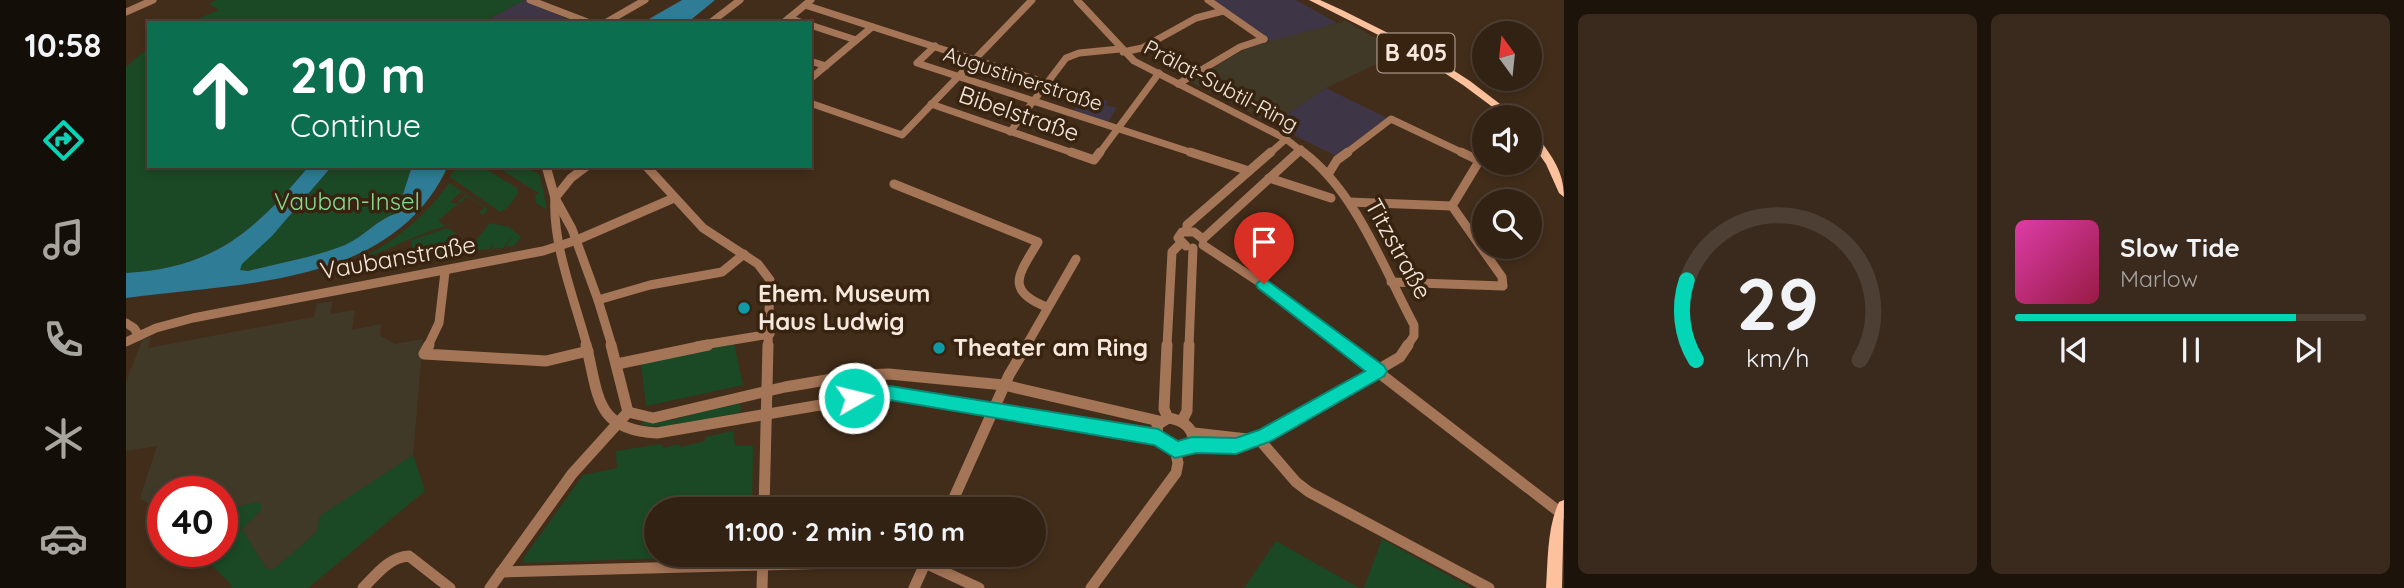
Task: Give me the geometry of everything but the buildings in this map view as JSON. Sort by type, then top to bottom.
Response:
[{"type":"main road","name":"B 405","points":[[1313,0],[1414,51],[1496,105]]},
{"type":"main road","points":[[1542,149],[1564,193]]},
{"type":"main road","points":[[1554,588],[1563,513]]},
{"type":"street","points":[[126,12],[153,0]]},
{"type":"street","points":[[530,0],[585,21]]},
{"type":"street","points":[[539,0],[593,21]]},
{"type":"street","points":[[713,21],[740,0]]},
{"type":"street","points":[[812,104],[884,131],[903,134],[1032,0]]},
{"type":"street","name":"Prälat-Subtil-Ring","points":[[1077,0],[1122,50],[1159,74],[1286,139],[1324,167]]},
{"type":"street","points":[[1178,84],[1240,47],[1264,39],[1208,0]]},
{"type":"street","points":[[608,21],[642,1]]},
{"type":"street","points":[[786,20],[808,3],[872,27],[1047,83]]},
{"type":"street","points":[[1010,132],[1071,55],[1142,48],[1196,18],[1223,11]]},
{"type":"street","points":[[812,26],[856,40]]},
{"type":"street","points":[[812,77],[872,27]]},
{"type":"street","name":"Augustinerstraße","points":[[935,46],[917,63],[1249,171]]},
{"type":"street","points":[[812,62],[825,66]]},
{"type":"street","points":[[1117,129],[1159,74]]},
{"type":"street","name":"Bibelstraße","points":[[931,104],[1094,160],[1117,129]]},
{"type":"street","points":[[1324,167],[1391,119],[1472,153]]},
{"type":"street","points":[[1187,231],[1186,225],[1286,139]]},
{"type":"street","points":[[1200,244],[1301,149]]},
{"type":"street","points":[[1262,160],[1272,161],[1280,168]]},
{"type":"street","points":[[1324,167],[1337,160]]},
{"type":"street","name":"Titzstraße","points":[[1193,439],[1222,447],[1258,438],[1400,357],[1414,336],[1413,321],[1349,202],[1324,167]]},
{"type":"street","points":[[546,168],[555,198],[577,240],[598,300],[628,412]]},
{"type":"street","points":[[584,168],[571,178],[555,198],[554,213],[560,246],[603,408],[614,424],[633,432],[657,433],[890,393],[1158,437],[1175,449],[1188,448],[1193,439],[1182,421]]},
{"type":"street","points":[[648,168],[703,228],[744,254],[767,273],[771,288],[764,497]]},
{"type":"street","points":[[1451,206],[1472,172]]},
{"type":"street","points":[[548,179],[571,178]]},
{"type":"street","points":[[1269,178],[1331,198]]},
{"type":"street","points":[[894,184],[1039,243],[1018,276],[1018,283],[1026,298],[1047,307]]},
{"type":"street","name":"Vaubanstraße","points":[[126,342],[179,321],[217,312],[445,272],[560,246],[674,198]]},
{"type":"street","points":[[1349,202],[1451,206]]},
{"type":"street","points":[[1391,282],[1503,286],[1502,277],[1451,206]]},
{"type":"street","points":[[1181,243],[1178,235],[1187,231],[1198,233],[1200,244],[1187,414],[1182,421]]},
{"type":"street","points":[[1181,243],[1200,244],[1264,284],[1563,513]]},
{"type":"street","points":[[1158,437],[1156,429],[1164,419],[1172,253],[1181,243]]},
{"type":"street","points":[[598,300],[650,285],[722,272],[744,254]]},
{"type":"street","points":[[954,497],[1004,385],[1076,259]]},
{"type":"street","points":[[445,272],[439,323],[424,354],[546,361],[588,351]]},
{"type":"street","points":[[126,323],[134,328],[139,336]]},
{"type":"street","points":[[617,364],[770,334]]},
{"type":"street","points":[[628,412],[639,416],[661,417],[766,391],[856,375],[880,374],[1004,385],[1182,421]]},
{"type":"street","points":[[490,588],[540,516],[614,424],[628,412]]},
{"type":"street","points":[[1258,438],[1296,482],[1309,492],[1489,588]]},
{"type":"street","points":[[1091,588],[1176,473],[1178,463],[1175,449]]},
{"type":"street","points":[[363,588],[392,561],[407,556],[415,558],[436,581],[450,588]]},
{"type":"street","points":[[501,572],[644,565]]},
{"type":"street","points":[[762,588],[763,567]]},
{"type":"street","points":[[914,588],[923,567]]},
{"type":"street","points":[[941,567],[979,588]]},
{"type":"shaded area","points":[[524,0],[571,21],[486,21]]},
{"type":"shaded area","points":[[1211,0],[1296,0],[1337,23],[1272,42]]},
{"type":"shaded area","points":[[1346,21],[1399,52],[1326,88],[1272,124],[1189,81],[1251,46]]},
{"type":"shaded area","points":[[1326,88],[1387,118],[1336,156],[1272,124]]},
{"type":"shaded area","points":[[1086,94],[1108,101],[1106,105],[1117,108],[1108,122],[1073,111]]},
{"type":"shaded area","points":[[333,301],[330,314],[355,310],[352,330],[381,324],[380,336],[395,344],[423,339],[413,455],[320,516],[316,533],[275,568],[267,570],[242,529],[261,510],[257,502],[238,507],[238,476],[147,476],[157,446],[126,451],[126,381],[143,339],[151,337],[148,348],[314,317],[317,304]]},
{"type":"shaded area","points":[[147,477],[147,503],[140,498]]},
{"type":"green space","points":[[216,0],[524,0],[482,21],[192,21],[219,10],[209,4]]},
{"type":"green space","points":[[147,49],[147,168],[307,168],[270,209],[230,242],[184,263],[157,270],[126,273],[126,67]]},
{"type":"green space","name":"Vauban-Insel","points":[[330,168],[411,168],[397,213],[352,241],[310,256],[248,271],[240,270],[241,264],[272,236]]},
{"type":"green space","points":[[455,168],[484,168],[517,188],[518,194],[506,209],[500,212],[450,177]]},
{"type":"green space","points":[[498,168],[528,168],[540,175],[547,210],[536,203],[535,194],[540,194]]},
{"type":"green space","points":[[449,183],[488,209],[483,214],[478,213],[485,208],[467,196],[462,200],[464,203],[458,201],[466,195],[461,192],[450,202],[461,205],[456,205],[438,221],[445,226],[323,277],[322,275],[377,250],[393,239],[423,214]]},
{"type":"green space","points":[[490,223],[509,227],[521,237],[514,246],[506,247],[512,236],[503,248],[492,249],[494,243],[489,249],[467,251]]},
{"type":"green space","points":[[447,228],[455,233],[442,254],[411,257],[412,240]]},
{"type":"green space","points":[[734,343],[743,385],[646,406],[641,363]]},
{"type":"green space","points":[[740,400],[741,411],[738,413],[662,427],[641,425],[643,422],[673,420]]},
{"type":"green space","points":[[733,431],[735,446],[753,446],[752,497],[644,497],[644,559],[525,563],[523,559],[583,475],[617,468],[616,451],[662,444],[663,448],[679,444],[680,447],[705,441],[705,437]]},
{"type":"green space","points":[[413,455],[425,491],[308,588],[232,588],[213,567],[238,567],[238,507],[257,502],[261,504],[261,510],[242,529],[267,570],[275,568],[316,533],[320,516]]},
{"type":"green space","points":[[1382,539],[1471,588],[1364,588]]},
{"type":"green space","points":[[1276,541],[1359,588],[1244,588]]},
{"type":"water","points":[[682,0],[715,0],[689,21],[645,21]]},
{"type":"water","points":[[307,168],[330,168],[272,236],[242,264],[240,270],[248,271],[297,260],[345,245],[397,213],[411,168],[447,168],[423,206],[390,236],[351,257],[308,272],[262,281],[126,298],[126,273],[157,270],[208,254],[251,227]]},
{"type":"place","name":"Ehem. Museum Haus Ludwig","points":[[744,308]]},
{"type":"place","name":"Theater am Ring","points":[[939,348]]},
{"type":"route","points":[[854,398],[890,393],[1158,437],[1168,447],[1182,450],[1192,445],[1236,446],[1265,436],[1378,371],[1264,284]]}]
